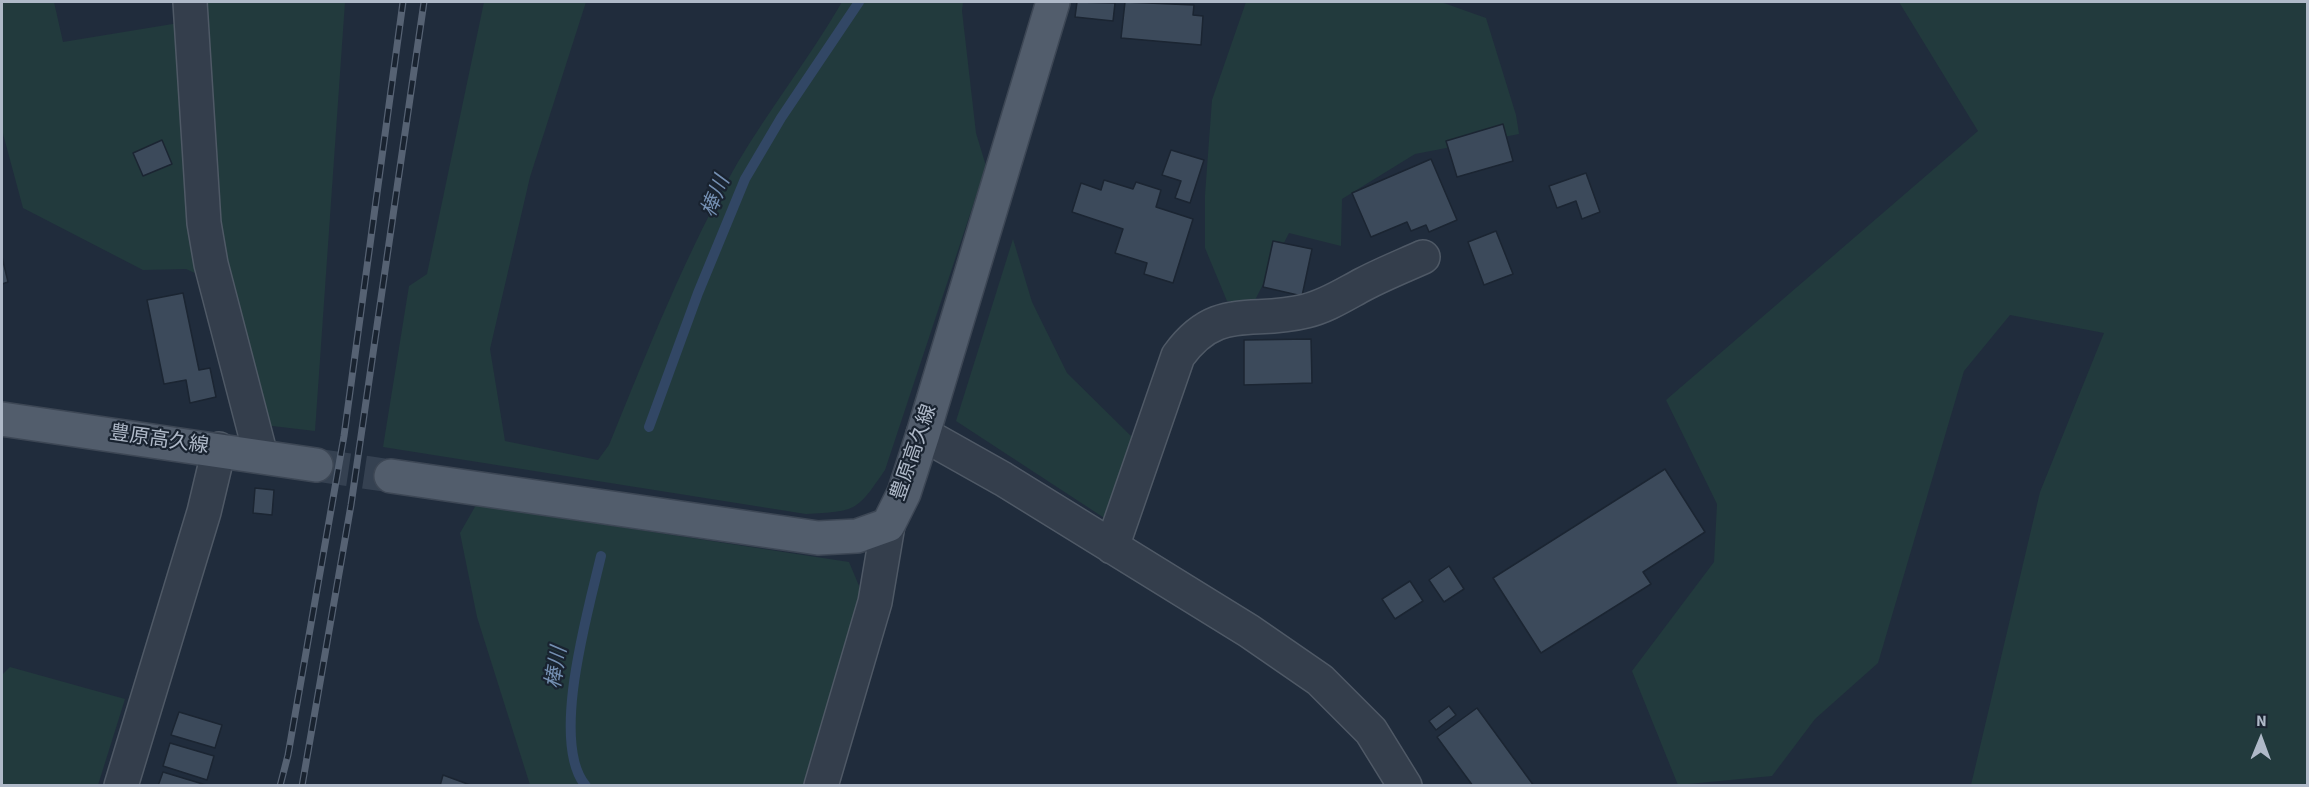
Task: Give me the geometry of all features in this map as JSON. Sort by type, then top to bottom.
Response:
[{"type":"main road","name":"豊原高久線","points":[[391,476],[818,538],[857,536],[888,525],[904,493],[923,434],[1053,2]]},
{"type":"main road","name":"豊原高久線","points":[[2,419],[316,465]]},
{"type":"street","points":[[190,2],[204,223],[211,264],[261,456]]},
{"type":"street","points":[[1112,547],[1178,356],[1191,338],[1210,324],[1229,319],[1305,311],[1330,303],[1422,257]]},
{"type":"street","points":[[923,434],[1249,631],[1320,680],[1371,731],[1405,786]]},
{"type":"street","points":[[121,786],[204,512],[219,449]]},
{"type":"street","points":[[821,786],[875,602],[888,525]]},
{"type":"green space","points":[[2,2],[54,2],[63,42],[203,19],[203,2],[345,2],[315,431],[264,425],[229,288],[186,269],[143,270],[23,208],[2,130]]},
{"type":"green space","points":[[484,2],[586,2],[530,177],[490,349],[505,441],[598,460],[609,445],[669,302],[719,196],[738,162],[842,2],[963,2],[962,11],[976,133],[986,166],[885,470],[861,502],[846,510],[806,514],[383,447],[409,286],[427,274]]},
{"type":"green space","points":[[1246,2],[1441,2],[1486,18],[1516,115],[1519,134],[1415,154],[1342,199],[1341,246],[1289,233],[1254,302],[1227,301],[1205,248],[1205,195],[1212,100]]},
{"type":"green space","points":[[1899,2],[2307,2],[2307,785],[1971,785],[2040,492],[2104,333],[2010,315],[1964,371],[1878,663],[1815,719],[1772,776],[1678,785],[1632,671],[1714,562],[1717,504],[1666,400],[1978,131]]},
{"type":"green space","points":[[1013,239],[1032,302],[1067,373],[1133,438],[1112,523],[956,421]]},
{"type":"green space","points":[[476,505],[849,562],[862,593],[803,785],[530,785],[477,617],[460,533]]},
{"type":"green space","points":[[10,667],[125,699],[98,785],[2,785],[2,675]]},
{"type":"building","points":[[1077,2],[1115,3],[1113,21],[1075,17]]},
{"type":"building","points":[[1125,2],[1194,5],[1193,15],[1203,16],[1201,45],[1121,38]]},
{"type":"building","points":[[1503,124],[1513,161],[1457,177],[1446,141]]},
{"type":"building","points":[[162,140],[172,164],[143,176],[133,153]]},
{"type":"building","points":[[1171,150],[1204,160],[1190,203],[1175,198],[1181,181],[1162,175]]},
{"type":"building","points":[[1431,159],[1457,220],[1429,232],[1426,225],[1411,231],[1407,222],[1371,237],[1352,193]]},
{"type":"building","points":[[1586,173],[1600,212],[1582,219],[1576,201],[1557,208],[1549,186]]},
{"type":"building","points":[[1104,180],[1133,189],[1136,182],[1161,190],[1156,207],[1193,219],[1173,283],[1144,274],[1147,263],[1115,253],[1123,229],[1072,212],[1081,183],[1101,190]]},
{"type":"building","points":[[1496,231],[1513,274],[1484,285],[1468,242]]},
{"type":"building","points":[[1273,241],[1312,249],[1302,296],[1263,287]]},
{"type":"building","points":[[2,257],[8,282],[2,284]]},
{"type":"building","points":[[183,293],[199,370],[210,368],[216,397],[190,403],[186,380],[164,384],[147,300]]},
{"type":"building","points":[[1311,339],[1312,383],[1244,385],[1244,340]]},
{"type":"building","points":[[1665,469],[1705,532],[1643,572],[1651,584],[1541,653],[1493,578]]},
{"type":"building","points":[[255,488],[274,490],[272,515],[253,513]]},
{"type":"building","points":[[1449,566],[1464,589],[1444,602],[1429,580]]},
{"type":"building","points":[[1410,581],[1423,601],[1395,619],[1382,599]]},
{"type":"building","points":[[1449,706],[1456,715],[1436,730],[1429,721]]},
{"type":"building","points":[[1477,708],[1534,786],[1473,786],[1437,737]]},
{"type":"building","points":[[179,712],[222,725],[215,748],[171,735]]},
{"type":"building","points":[[170,743],[214,756],[207,780],[163,766]]},
{"type":"building","points":[[163,772],[206,785],[158,786]]},
{"type":"building","points":[[443,775],[473,786],[440,786]]},
{"type":"waterway","name":"棒川","points":[[649,427],[698,293],[745,179],[781,118],[859,2]]},
{"type":"waterway","name":"棒川","points":[[586,786],[576,766],[571,739],[571,708],[581,640],[601,556]]},
{"type":"tunnel","points":[[316,465],[391,476]]},
{"type":"railway","points":[[280,786],[288,755],[344,436],[403,2]]},
{"type":"railway","points":[[302,786],[351,505],[424,2]]}]
